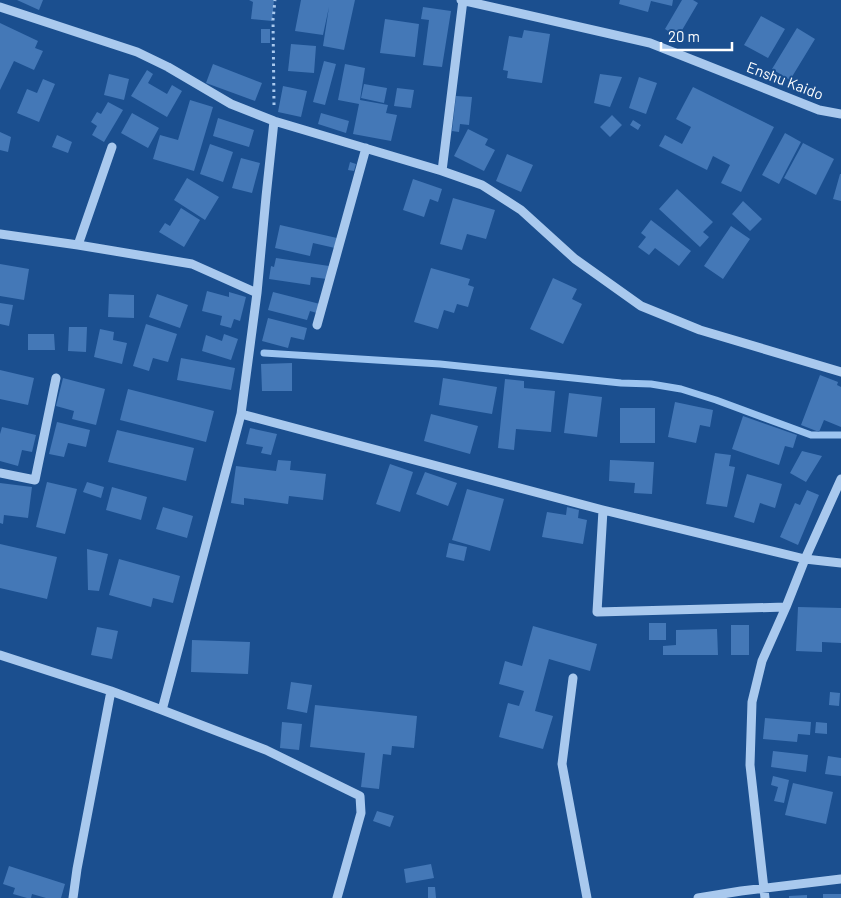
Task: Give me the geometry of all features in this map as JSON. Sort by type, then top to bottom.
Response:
[{"type":"street","points":[[442,171],[462,0]]},
{"type":"street","name":"Enshu Kaido","points":[[462,0],[650,43],[819,110],[841,114]]},
{"type":"street","points":[[0,7],[137,52],[232,104],[274,121],[442,171],[482,185],[521,210],[575,259],[641,306],[700,330],[841,372]]},
{"type":"street","points":[[162,710],[240,414],[257,293],[274,121]]},
{"type":"street","points":[[78,245],[112,147]]},
{"type":"street","points":[[317,325],[366,148]]},
{"type":"street","points":[[0,234],[192,264],[257,293]]},
{"type":"street","points":[[0,473],[35,480],[56,378]]},
{"type":"street","points":[[240,414],[603,510],[805,558],[841,563]]},
{"type":"street","points":[[766,898],[750,764],[752,702],[762,661],[805,558],[841,479]]},
{"type":"street","points":[[603,510],[597,612],[786,607]]},
{"type":"street","points":[[0,655],[111,691],[266,750],[360,796],[361,813],[338,898]]},
{"type":"street","points":[[572,678],[562,764],[587,898]]},
{"type":"street","points":[[73,898],[111,691]]},
{"type":"street","points":[[698,898],[841,879]]},
{"type":"path","points":[[274,121],[273,20],[276,0]]},
{"type":"building","points":[[17,0],[43,0],[39,10]]},
{"type":"building","points":[[249,0],[274,0],[272,21],[251,19],[253,2]]},
{"type":"building","points":[[301,0],[355,0],[344,50],[323,46],[329,7],[323,35],[295,31]]},
{"type":"building","points":[[620,0],[673,0],[672,6],[651,1],[648,12],[619,4]]},
{"type":"building","points":[[682,0],[693,0],[698,3],[678,37],[665,29]]},
{"type":"building","points":[[423,7],[451,11],[442,67],[423,65],[429,20],[421,19]]},
{"type":"building","points":[[761,16],[785,29],[768,58],[744,45]]},
{"type":"building","points":[[385,19],[419,24],[415,57],[380,53]]},
{"type":"building","points":[[0,23],[38,41],[35,48],[43,51],[34,70],[14,61],[0,90]]},
{"type":"building","points":[[797,28],[815,39],[790,80],[772,69]]},
{"type":"building","points":[[261,29],[270,29],[270,43],[261,43]]},
{"type":"building","points":[[524,30],[550,34],[542,83],[507,78],[508,71],[503,70],[509,36],[522,38]]},
{"type":"building","points":[[291,44],[316,46],[314,73],[288,71]]},
{"type":"building","points":[[324,61],[336,64],[325,105],[313,102]]},
{"type":"building","points":[[213,64],[262,83],[255,101],[206,83]]},
{"type":"building","points":[[345,64],[365,68],[360,100],[388,105],[386,113],[397,115],[391,141],[353,134],[359,104],[338,100]]},
{"type":"building","points":[[147,70],[153,74],[148,83],[167,94],[172,85],[182,91],[167,117],[131,96]]},
{"type":"building","points":[[109,74],[129,79],[124,100],[104,95]]},
{"type":"building","points":[[600,74],[622,77],[610,107],[594,103]]},
{"type":"building","points":[[639,77],[657,83],[646,114],[629,108]]},
{"type":"building","points":[[43,79],[55,84],[39,122],[17,113],[27,89],[37,93]]},
{"type":"building","points":[[364,84],[387,88],[384,103],[361,98]]},
{"type":"building","points":[[283,86],[307,91],[301,117],[278,112]]},
{"type":"building","points":[[693,87],[774,127],[741,192],[721,183],[730,165],[713,156],[707,170],[659,146],[665,135],[682,144],[691,127],[676,119]]},
{"type":"building","points":[[397,88],[414,90],[411,108],[394,106]]},
{"type":"building","points":[[456,96],[472,97],[469,125],[460,124],[459,132],[452,131]]},
{"type":"building","points":[[190,100],[213,107],[194,171],[153,159],[160,135],[178,140]]},
{"type":"building","points":[[108,102],[123,110],[104,142],[92,135],[97,126],[91,122],[97,112],[101,114]]},
{"type":"building","points":[[132,113],[159,128],[148,148],[121,133]]},
{"type":"building","points":[[321,113],[349,121],[346,133],[318,124]]},
{"type":"building","points":[[612,115],[622,125],[610,137],[600,127]]},
{"type":"building","points":[[218,118],[254,130],[249,147],[213,136]]},
{"type":"building","points":[[633,120],[641,125],[638,130],[630,125]]},
{"type":"building","points":[[468,129],[488,139],[485,145],[495,150],[484,171],[454,156]]},
{"type":"building","points":[[0,132],[11,137],[8,152],[0,150]]},
{"type":"building","points":[[785,133],[801,142],[779,184],[762,175]]},
{"type":"building","points":[[57,135],[72,142],[68,153],[52,147]]},
{"type":"building","points":[[803,143],[834,159],[816,195],[784,178]]},
{"type":"building","points":[[210,144],[233,152],[223,182],[200,174]]},
{"type":"building","points":[[507,154],[533,165],[521,192],[496,181]]},
{"type":"building","points":[[241,158],[260,163],[252,193],[232,188]]},
{"type":"building","points":[[350,162],[356,164],[354,171],[348,170]]},
{"type":"building","points":[[841,174],[841,201],[833,199]]},
{"type":"building","points":[[187,178],[219,197],[205,220],[174,200]]},
{"type":"building","points":[[413,179],[442,189],[438,202],[430,199],[424,217],[403,210]]},
{"type":"building","points":[[677,189],[713,222],[703,232],[709,237],[700,247],[659,209]]},
{"type":"building","points":[[453,198],[495,210],[486,239],[467,234],[462,250],[440,244]]},
{"type":"building","points":[[743,201],[762,219],[750,231],[732,214]]},
{"type":"building","points":[[181,208],[200,220],[184,247],[159,232],[165,223],[170,226]]},
{"type":"building","points":[[651,220],[691,251],[679,266],[655,248],[649,255],[638,247],[646,237],[641,233]]},
{"type":"building","points":[[280,225],[337,238],[335,248],[313,243],[310,256],[275,248]]},
{"type":"building","points":[[731,226],[750,239],[723,279],[704,266]]},
{"type":"building","points":[[276,258],[329,266],[327,279],[311,277],[310,285],[269,279],[271,266],[274,267]]},
{"type":"building","points":[[0,264],[29,269],[24,300],[0,296]]},
{"type":"building","points":[[431,268],[470,279],[468,285],[474,287],[468,307],[457,304],[454,313],[444,310],[438,329],[414,322]]},
{"type":"building","points":[[553,278],[577,289],[572,299],[582,304],[563,344],[530,329]]},
{"type":"building","points":[[207,291],[229,297],[229,292],[246,297],[240,321],[234,319],[231,328],[220,325],[222,316],[202,311]]},
{"type":"building","points":[[273,292],[320,304],[317,313],[310,311],[307,320],[268,310]]},
{"type":"building","points":[[109,294],[134,295],[134,318],[108,317]]},
{"type":"building","points":[[157,294],[188,305],[180,328],[149,317]]},
{"type":"building","points":[[0,303],[13,305],[9,326],[0,324]]},
{"type":"building","points":[[268,318],[307,328],[304,340],[291,337],[288,348],[262,341]]},
{"type":"building","points":[[146,324],[177,334],[168,362],[153,358],[149,371],[133,366]]},
{"type":"building","points":[[69,327],[87,327],[86,352],[68,351]]},
{"type":"building","points":[[100,329],[114,332],[113,340],[127,343],[122,364],[94,357]]},
{"type":"building","points":[[28,334],[54,334],[55,350],[28,350]]},
{"type":"building","points":[[224,334],[238,339],[231,360],[202,351],[206,335],[222,341]]},
{"type":"building","points":[[181,358],[235,368],[231,390],[177,380]]},
{"type":"building","points":[[292,363],[292,391],[262,391],[261,364]]},
{"type":"building","points":[[0,370],[34,378],[28,405],[0,399]]},
{"type":"building","points":[[820,375],[838,382],[837,385],[841,387],[841,427],[824,420],[819,432],[801,425]]},
{"type":"building","points":[[63,378],[105,389],[96,425],[72,419],[74,411],[56,406]]},
{"type":"building","points":[[443,378],[497,387],[492,414],[439,405]]},
{"type":"building","points":[[505,379],[524,381],[524,388],[555,391],[551,432],[516,429],[514,450],[498,448]]},
{"type":"building","points":[[128,389],[214,411],[206,442],[120,420]]},
{"type":"building","points":[[569,393],[602,397],[597,437],[564,433]]},
{"type":"building","points":[[675,402],[713,410],[710,427],[700,425],[696,443],[668,437]]},
{"type":"building","points":[[620,408],[655,408],[655,443],[620,443]]},
{"type":"building","points":[[431,414],[478,426],[470,454],[424,441]]},
{"type":"building","points":[[743,416],[797,435],[793,448],[785,446],[779,465],[732,449]]},
{"type":"building","points":[[57,422],[90,430],[86,447],[68,443],[64,457],[49,454]]},
{"type":"building","points":[[2,427],[36,435],[32,452],[22,450],[18,466],[0,461],[0,434]]},
{"type":"building","points":[[250,428],[277,434],[271,455],[261,453],[263,447],[246,444]]},
{"type":"building","points":[[117,430],[194,448],[186,481],[108,462]]},
{"type":"building","points":[[802,451],[822,456],[806,482],[790,473]]},
{"type":"building","points":[[715,453],[731,455],[729,466],[735,467],[727,507],[706,504]]},
{"type":"building","points":[[278,460],[291,461],[290,470],[326,474],[323,500],[289,496],[288,504],[244,498],[244,505],[231,503],[236,466],[276,471]]},
{"type":"building","points":[[610,460],[654,462],[652,494],[634,493],[635,483],[609,481]]},
{"type":"building","points":[[390,464],[413,472],[400,512],[376,504]]},
{"type":"building","points":[[425,472],[457,483],[448,506],[416,494]]},
{"type":"building","points":[[747,474],[782,484],[775,508],[760,503],[754,523],[734,517]]},
{"type":"building","points":[[47,482],[77,489],[65,534],[36,527]]},
{"type":"building","points":[[87,482],[104,487],[101,498],[83,492]]},
{"type":"building","points":[[0,483],[32,487],[28,518],[4,515],[3,524],[0,523]]},
{"type":"building","points":[[112,487],[147,497],[141,520],[106,510]]},
{"type":"building","points":[[467,489],[504,499],[490,551],[452,540]]},
{"type":"building","points":[[807,490],[819,495],[798,545],[780,537],[795,503],[800,505]]},
{"type":"building","points":[[163,507],[193,516],[187,538],[156,529]]},
{"type":"building","points":[[567,507],[579,510],[578,518],[587,520],[583,544],[542,537],[547,512],[566,515]]},
{"type":"building","points":[[449,543],[467,547],[464,561],[446,557]]},
{"type":"building","points":[[0,544],[57,557],[47,599],[0,588]]},
{"type":"building","points":[[87,549],[108,554],[99,591],[88,590]]},
{"type":"building","points":[[119,559],[180,576],[173,603],[153,598],[151,607],[109,595]]},
{"type":"building","points":[[798,607],[841,608],[841,643],[822,642],[822,652],[796,651]]},
{"type":"building","points":[[649,623],[666,623],[666,640],[649,640]]},
{"type":"building","points":[[731,625],[749,625],[749,655],[731,655]]},
{"type":"building","points":[[533,626],[597,644],[590,671],[549,659],[535,711],[553,716],[543,749],[499,737],[508,703],[519,706],[524,691],[499,684],[505,661],[522,666]]},
{"type":"building","points":[[97,627],[118,631],[112,659],[91,655]]},
{"type":"building","points":[[717,629],[718,655],[663,655],[663,646],[676,645],[676,630]]},
{"type":"building","points":[[192,640],[250,642],[248,674],[191,672]]},
{"type":"building","points":[[291,682],[312,685],[307,713],[287,709]]},
{"type":"building","points":[[830,692],[840,693],[839,706],[829,705]]},
{"type":"building","points":[[315,705],[417,716],[414,748],[392,746],[391,755],[383,754],[379,789],[361,787],[365,753],[310,747]]},
{"type":"building","points":[[765,718],[811,722],[810,735],[798,734],[797,742],[763,739]]},
{"type":"building","points":[[282,722],[302,724],[299,750],[280,748]]},
{"type":"building","points":[[816,722],[827,723],[827,734],[815,733]]},
{"type":"building","points":[[773,751],[808,755],[806,772],[771,767]]},
{"type":"building","points":[[828,756],[841,758],[841,776],[825,774]]},
{"type":"building","points":[[773,776],[789,780],[784,803],[774,801],[778,787],[771,785]]},
{"type":"building","points":[[793,783],[833,792],[826,824],[785,815]]},
{"type":"building","points":[[377,811],[394,816],[390,827],[373,821]]},
{"type":"building","points":[[431,864],[434,878],[406,883],[404,869]]},
{"type":"building","points":[[9,866],[65,884],[61,898],[46,898],[32,894],[31,898],[27,898],[13,894],[15,888],[3,884]]},
{"type":"building","points":[[428,887],[435,887],[436,898],[428,898]]},
{"type":"building","points":[[823,894],[841,894],[841,898],[823,898]]},
{"type":"building","points":[[807,895],[807,898],[789,898],[789,896]]},
{"type":"waterway","points":[[264,353],[440,364],[621,383],[651,384],[681,389],[716,400],[811,435],[840,435]]}]
